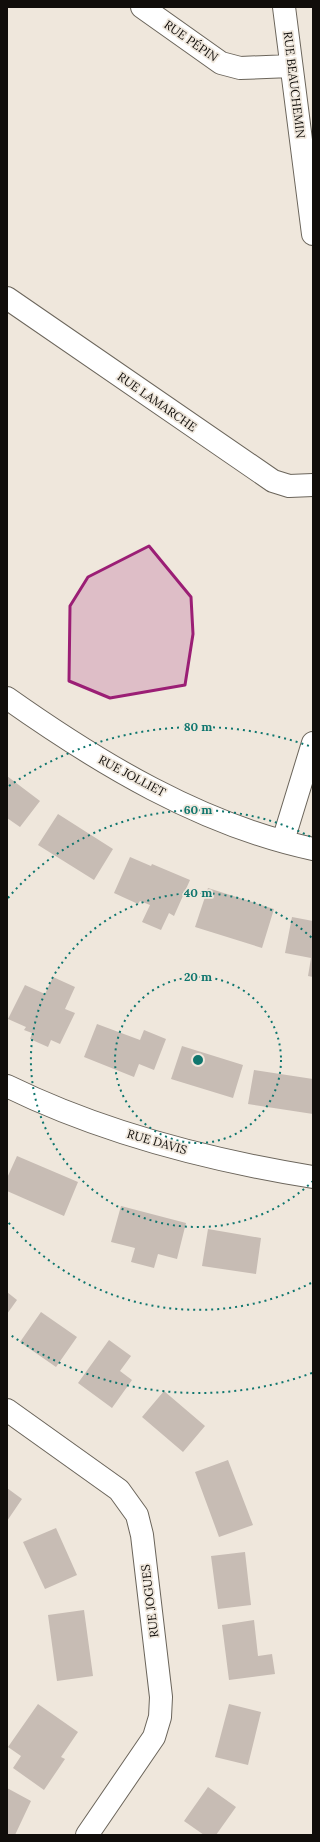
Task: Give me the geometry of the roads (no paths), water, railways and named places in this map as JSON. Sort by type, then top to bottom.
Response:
[{"type":"street","name":"RUE PÉPIN","points":[[142,7],[221,62],[240,68],[291,66]]},
{"type":"street","name":"RUE BEAUCHEMIN","points":[[284,7],[313,234]]},
{"type":"street","name":"RUE LAMARCHE","points":[[7,298],[261,474],[273,481],[289,486],[313,485]]},
{"type":"street","name":"RUE JOLLIET","points":[[7,698],[78,746],[148,786],[216,818],[283,841],[313,849]]},
{"type":"street","points":[[283,841],[313,743]]},
{"type":"street","name":"RUE DAVIS","points":[[7,1086],[54,1107],[142,1139],[212,1158],[313,1177]]},
{"type":"street","name":"RUE JOGUES","points":[[7,1410],[119,1490],[137,1515],[142,1535],[161,1697],[158,1728],[149,1746],[87,1835]]}]
